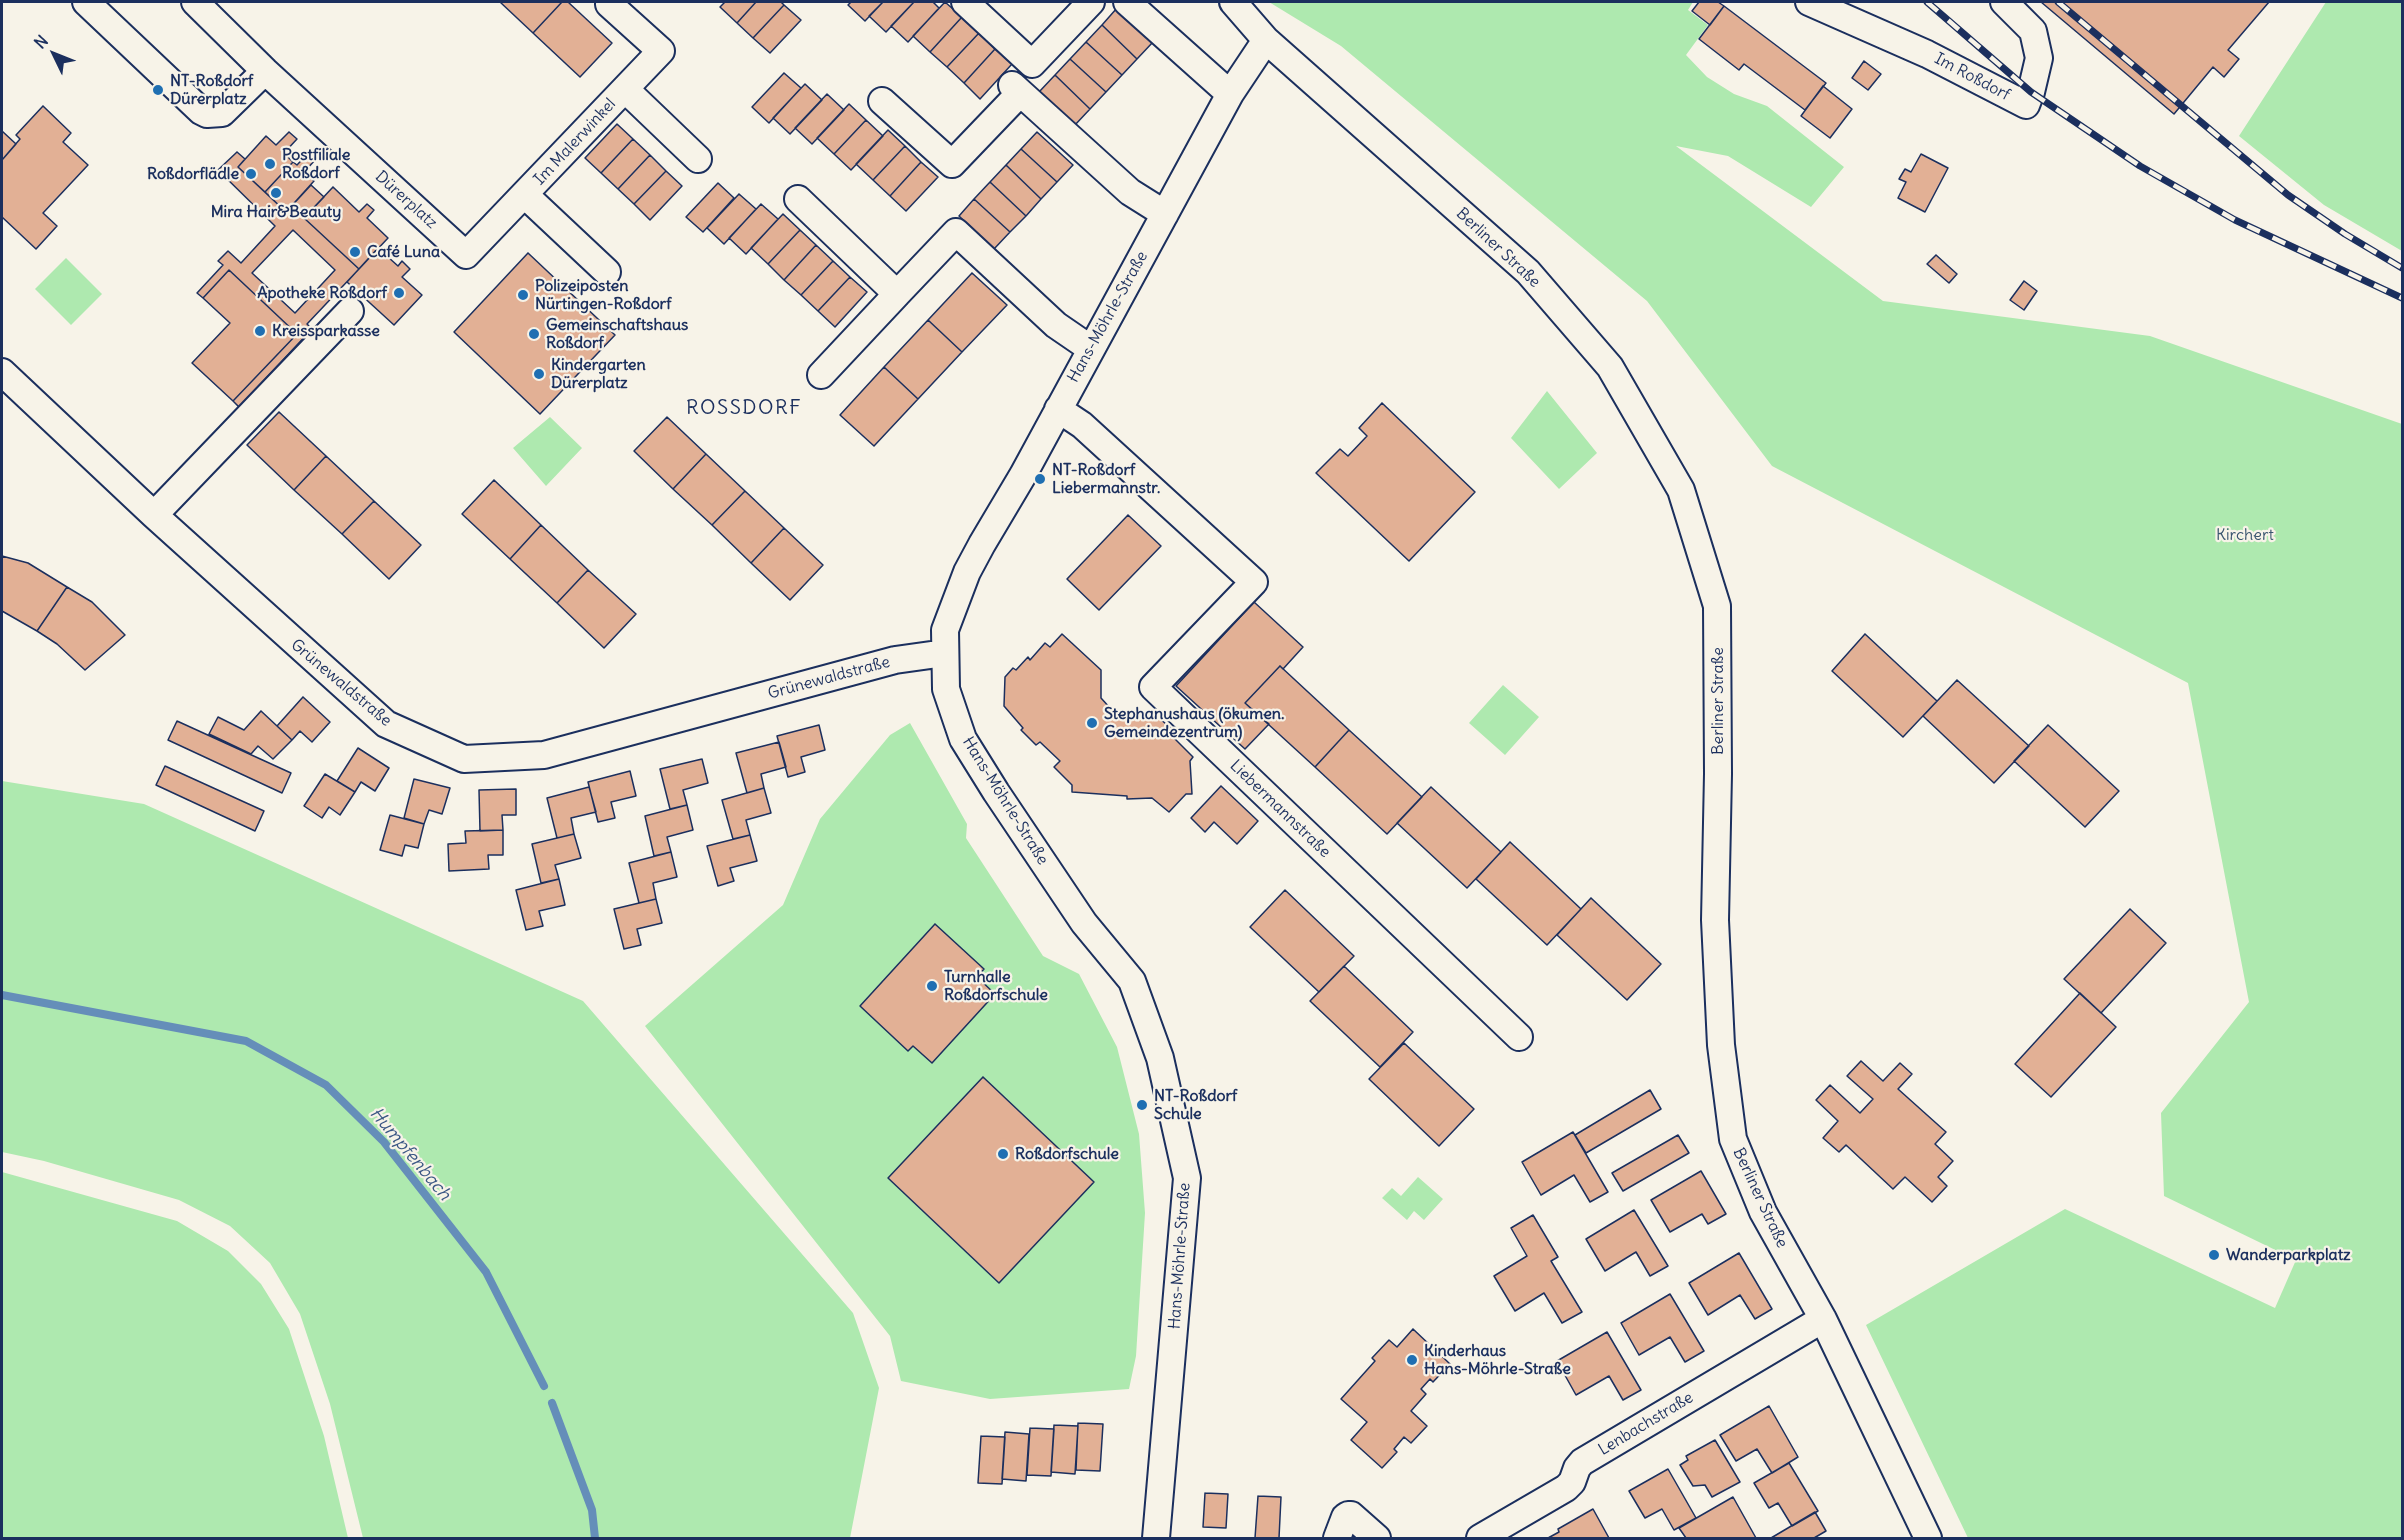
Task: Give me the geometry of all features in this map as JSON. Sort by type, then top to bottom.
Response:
[{"type":"street","points":[[86,2],[201,111],[207,114],[222,113],[266,71]]},
{"type":"street","name":"Dürerplatz","points":[[195,2],[266,71],[466,255]]},
{"type":"street","points":[[965,2],[1032,64],[1091,2]]},
{"type":"street","points":[[1127,2],[1230,94]]},
{"type":"street","name":"Berliner Straße","points":[[1233,2],[1266,40],[1528,272],[1610,367],[1681,490],[1717,606],[1718,774],[1715,920],[1721,1045],[1733,1139],[1763,1212],[1822,1319],[1928,1539]]},
{"type":"street","name":"Im Roßdorf","points":[[1809,2],[1927,54],[2026,105],[2038,58],[2033,31],[2004,2]]},
{"type":"street","name":"Im Malerwinkel","points":[[466,255],[661,51],[609,4]]},
{"type":"street","name":"Hans-Möhrle-Straße","points":[[1156,1539],[1187,1178],[1160,1058],[1132,981],[1084,923],[963,739],[946,689],[945,630],[967,573],[1230,94],[1266,40]]},
{"type":"street","name":"Im Malerwinkel","points":[[625,89],[698,159]]},
{"type":"street","points":[[882,101],[952,164],[1016,89],[1130,192],[1165,214]]},
{"type":"street","name":"Im Malerwinkel","points":[[525,195],[607,272]]},
{"type":"street","points":[[798,199],[897,294]]},
{"type":"street","points":[[821,375],[956,232],[1056,325],[1091,349]]},
{"type":"street","points":[[154,515],[350,311]]},
{"type":"street","name":"Grünewaldstraße","points":[[2,372],[154,515],[387,724],[464,759],[544,754],[895,660],[945,653]]},
{"type":"street","name":"Liebermannstraße","points":[[1058,409],[1082,425],[1254,582],[1153,687],[1519,1037]]},
{"type":"street","name":"Lenbachstraße","points":[[1480,1539],[1566,1488],[1572,1482],[1582,1462],[1822,1319]]},
{"type":"street","points":[[1337,1539],[1345,1517],[1351,1515],[1377,1539]]},
{"type":"green space","name":"Kirchert","points":[[1269,2],[1693,2],[1688,10],[1708,25],[1686,55],[1707,77],[1734,94],[1767,106],[1844,167],[1811,207],[1728,156],[1676,146],[1883,301],[2150,336],[2402,424],[2402,1538],[1968,1538],[1866,1325],[2065,1209],[2275,1308],[2296,1260],[2164,1196],[2161,1113],[2249,1002],[2188,683],[1772,466],[1647,301],[1341,46]]},
{"type":"green space","points":[[2326,2],[2402,2],[2402,251],[2324,205],[2239,136]]},
{"type":"green space","points":[[66,258],[102,294],[71,325],[35,289]]},
{"type":"green space","points":[[1547,391],[1597,453],[1559,489],[1511,438]]},
{"type":"green space","points":[[550,417],[582,448],[546,486],[513,448]]},
{"type":"green space","points":[[1503,685],[1539,717],[1505,755],[1469,723]]},
{"type":"green space","points":[[910,723],[967,824],[966,838],[1043,956],[1079,974],[1117,1047],[1139,1134],[1145,1213],[1136,1356],[1129,1389],[990,1399],[901,1381],[890,1336],[645,1026],[783,905],[820,819],[890,735]]},
{"type":"green space","points":[[2,781],[144,804],[583,1001],[853,1313],[879,1388],[850,1538],[363,1538],[330,1404],[300,1314],[270,1263],[230,1226],[179,1200],[44,1161],[2,1152]]},
{"type":"green space","points":[[2,1172],[177,1221],[228,1251],[261,1284],[289,1329],[324,1436],[348,1538],[2,1538]]},
{"type":"green space","points":[[1418,1177],[1443,1199],[1424,1220],[1414,1211],[1407,1220],[1382,1198],[1392,1188],[1401,1196]]},
{"type":"building","points":[[500,2],[562,2],[533,33]]},
{"type":"building","points":[[562,2],[568,2],[612,43],[580,77],[533,33]]},
{"type":"building","points":[[725,2],[756,2],[737,23],[720,7]]},
{"type":"building","points":[[756,2],[781,2],[784,5],[753,38],[737,23]]},
{"type":"building","points":[[851,2],[883,2],[865,21],[848,5]]},
{"type":"building","points":[[883,2],[914,2],[886,32],[869,16]]},
{"type":"building","points":[[914,2],[933,2],[939,8],[908,42],[891,26]]},
{"type":"building","points":[[945,2],[962,17],[930,52],[913,36]]},
{"type":"building","points":[[1699,2],[1718,2],[1724,6],[1710,25],[1692,11]]},
{"type":"building","points":[[2041,2],[2269,2],[2228,50],[2239,59],[2224,77],[2213,67],[2174,114]]},
{"type":"building","points":[[784,5],[801,20],[770,53],[753,38]]},
{"type":"building","points":[[1724,6],[1826,83],[1805,110],[1744,64],[1739,70],[1699,39]]},
{"type":"building","points":[[1117,8],[1153,42],[1137,59],[1102,25]]},
{"type":"building","points":[[962,17],[979,33],[947,67],[930,52]]},
{"type":"building","points":[[1102,25],[1137,59],[1122,75],[1086,42]]},
{"type":"building","points":[[979,33],[995,49],[964,83],[947,67]]},
{"type":"building","points":[[1086,42],[1122,75],[1106,92],[1070,59]]},
{"type":"building","points":[[995,49],[1012,64],[980,99],[964,83]]},
{"type":"building","points":[[1070,59],[1106,92],[1090,109],[1055,75]]},
{"type":"building","points":[[1864,61],[1881,74],[1868,90],[1852,78]]},
{"type":"building","points":[[784,73],[801,88],[769,123],[752,107]]},
{"type":"building","points":[[1055,75],[1090,109],[1074,126],[1039,92]]},
{"type":"building","points":[[805,84],[822,100],[790,134],[773,118]]},
{"type":"building","points":[[1823,86],[1852,109],[1830,138],[1801,116]]},
{"type":"building","points":[[827,94],[844,110],[812,144],[795,128]]},
{"type":"building","points":[[849,104],[866,120],[834,154],[817,138]]},
{"type":"building","points":[[43,106],[71,133],[63,142],[88,165],[43,213],[57,226],[36,249],[2,217],[2,160],[20,139],[16,135]]},
{"type":"building","points":[[866,120],[883,136],[851,170],[834,154]]},
{"type":"building","points":[[617,124],[633,139],[601,173],[585,158]]},
{"type":"building","points":[[888,130],[905,146],[873,180],[856,164]]},
{"type":"building","points":[[2,131],[16,144],[2,160]]},
{"type":"building","points":[[289,132],[297,139],[284,153],[293,162],[265,192],[238,167],[266,136],[276,145]]},
{"type":"building","points":[[1037,132],[1073,165],[1057,182],[1021,149]]},
{"type":"building","points":[[633,139],[650,155],[618,189],[601,173]]},
{"type":"building","points":[[905,146],[921,162],[890,196],[873,180]]},
{"type":"building","points":[[1021,149],[1057,182],[1041,199],[1006,165]]},
{"type":"building","points":[[310,151],[317,158],[304,172],[314,181],[286,212],[265,192],[293,162],[297,165]]},
{"type":"building","points":[[237,152],[245,159],[238,167],[286,212],[311,185],[324,197],[304,218],[359,269],[307,324],[312,329],[239,407],[233,401],[297,334],[229,270],[203,298],[197,293],[223,265],[218,261],[228,251],[241,263],[275,226],[218,170]],"holes":[[[293,230],[335,270],[295,313],[252,273]]]},
{"type":"building","points":[[1921,154],[1948,168],[1925,212],[1898,198],[1906,182],[1899,179],[1905,169],[1911,172]]},
{"type":"building","points":[[650,155],[666,171],[634,204],[618,189]]},
{"type":"building","points":[[921,162],[938,177],[906,211],[890,196]]},
{"type":"building","points":[[1006,165],[1041,199],[1026,216],[990,182]]},
{"type":"building","points":[[666,171],[682,186],[650,220],[634,204]]},
{"type":"building","points":[[990,182],[1026,216],[1010,232],[974,199]]},
{"type":"building","points":[[718,183],[734,198],[703,232],[686,217]]},
{"type":"building","points":[[333,187],[359,212],[367,204],[374,210],[367,218],[388,238],[359,269],[304,218]]},
{"type":"building","points":[[739,194],[756,209],[724,244],[707,228]]},
{"type":"building","points":[[974,199],[1010,232],[994,249],[959,216]]},
{"type":"building","points":[[761,204],[778,219],[746,254],[729,238]]},
{"type":"building","points":[[783,214],[800,230],[768,264],[751,248]]},
{"type":"building","points":[[800,230],[816,245],[784,280],[768,264]]},
{"type":"building","points":[[816,245],[833,261],[801,295],[784,280]]},
{"type":"building","points":[[378,248],[398,266],[402,261],[410,269],[402,277],[422,295],[394,325],[347,282]]},
{"type":"building","name":"Gemeinschaftshaus Roßdorf","points":[[528,253],[615,335],[540,414],[454,332]]},
{"type":"building","points":[[1936,255],[1957,274],[1949,283],[1927,264]]},
{"type":"building","points":[[833,261],[850,277],[818,311],[801,295]]},
{"type":"building","points":[[229,270],[297,334],[233,401],[192,363],[230,323],[203,298]]},
{"type":"building","points":[[972,273],[1007,305],[962,352],[928,320]]},
{"type":"building","points":[[850,277],[867,292],[835,327],[818,311]]},
{"type":"building","points":[[2024,281],[2037,291],[2024,310],[2010,300]]},
{"type":"building","points":[[928,320],[962,352],[918,399],[884,367]]},
{"type":"building","points":[[884,367],[918,399],[874,446],[840,415]]},
{"type":"building","points":[[1382,403],[1475,492],[1409,561],[1316,473],[1340,449],[1348,456],[1367,436],[1359,428]]},
{"type":"building","points":[[279,412],[326,456],[294,490],[247,445]]},
{"type":"building","points":[[667,417],[706,454],[673,489],[634,451]]},
{"type":"building","points":[[706,454],[745,491],[712,525],[673,489]]},
{"type":"building","points":[[326,456],[374,501],[342,534],[294,490]]},
{"type":"building","points":[[494,480],[541,525],[510,559],[462,514]]},
{"type":"building","points":[[745,491],[784,528],[751,563],[712,525]]},
{"type":"building","points":[[374,501],[421,545],[389,579],[342,534]]},
{"type":"building","points":[[1128,515],[1161,546],[1099,610],[1067,579]]},
{"type":"building","points":[[541,525],[588,570],[557,603],[510,559]]},
{"type":"building","points":[[784,528],[823,565],[790,600],[751,563]]},
{"type":"building","points":[[2,556],[28,563],[67,587],[37,631],[2,611]]},
{"type":"building","points":[[588,570],[636,614],[604,648],[557,603]]},
{"type":"building","points":[[67,587],[92,602],[125,635],[85,670],[57,644],[37,631]]},
{"type":"building","points":[[1254,602],[1303,647],[1283,669],[1280,666],[1245,703],[1269,724],[1245,749],[1176,686]]},
{"type":"building","name":"Stephanushaus (ökumen. Gemeindezentrum)","points":[[1062,634],[1101,670],[1101,698],[1120,719],[1149,717],[1153,713],[1179,735],[1175,739],[1193,757],[1190,761],[1192,794],[1186,794],[1169,812],[1152,798],[1127,799],[1127,796],[1072,792],[1072,785],[1054,767],[1060,761],[1040,742],[1036,745],[1021,730],[1023,728],[1004,706],[1005,677],[1013,668],[1016,670],[1028,657],[1030,660],[1045,643],[1050,647]]},
{"type":"building","points":[[1865,634],[1937,701],[1903,737],[1832,671]]},
{"type":"building","points":[[1280,666],[1349,730],[1315,767],[1245,703]]},
{"type":"building","points":[[1957,680],[2029,746],[1994,783],[1923,716]]},
{"type":"building","points":[[303,697],[330,722],[312,742],[300,731],[292,740],[277,726]]},
{"type":"building","points":[[261,711],[292,740],[273,759],[258,746],[251,754],[209,734],[218,717],[244,730]]},
{"type":"building","points":[[177,721],[291,773],[282,793],[168,740]]},
{"type":"building","points":[[819,725],[825,750],[801,757],[805,772],[788,777],[777,736]]},
{"type":"building","points":[[2048,725],[2119,791],[2085,827],[2014,761]]},
{"type":"building","points":[[1349,730],[1422,797],[1387,834],[1315,767]]},
{"type":"building","points":[[779,742],[786,767],[761,774],[764,788],[747,793],[736,753]]},
{"type":"building","points":[[358,748],[389,768],[375,791],[361,782],[355,792],[337,781]]},
{"type":"building","points":[[702,759],[708,783],[683,790],[687,805],[670,809],[660,769]]},
{"type":"building","points":[[165,766],[264,811],[255,831],[156,785]]},
{"type":"building","points":[[630,771],[636,796],[611,802],[615,818],[598,822],[588,782]]},
{"type":"building","points":[[325,774],[355,792],[340,815],[329,807],[322,818],[304,806]]},
{"type":"building","points":[[414,779],[450,788],[442,814],[429,810],[424,824],[404,818]]},
{"type":"building","points":[[1221,786],[1258,821],[1237,844],[1214,822],[1205,832],[1191,818]]},
{"type":"building","points":[[589,787],[596,812],[571,818],[574,834],[557,838],[547,798]]},
{"type":"building","points":[[1431,787],[1501,852],[1467,888],[1397,823]]},
{"type":"building","points":[[764,788],[771,813],[746,820],[750,835],[733,839],[722,800]]},
{"type":"building","points":[[516,789],[516,815],[502,815],[503,830],[480,831],[479,790]]},
{"type":"building","points":[[687,805],[693,830],[667,837],[671,852],[654,856],[645,816]]},
{"type":"building","points":[[390,815],[424,824],[418,848],[405,845],[402,856],[380,850]]},
{"type":"building","points":[[503,830],[503,855],[488,855],[489,869],[449,871],[448,844],[466,843],[465,831]]},
{"type":"building","points":[[574,834],[581,858],[555,865],[559,879],[541,883],[532,844]]},
{"type":"building","points":[[750,835],[757,861],[730,868],[734,881],[718,886],[707,846]]},
{"type":"building","points":[[1510,842],[1581,909],[1547,945],[1476,879]]},
{"type":"building","points":[[671,852],[677,877],[653,883],[656,899],[639,903],[629,863]]},
{"type":"building","points":[[559,879],[565,905],[539,911],[543,926],[526,930],[516,890]]},
{"type":"building","points":[[1285,890],[1354,956],[1319,992],[1250,927]]},
{"type":"building","points":[[1591,898],[1661,964],[1627,1000],[1557,935]]},
{"type":"building","points":[[656,899],[662,923],[637,929],[641,945],[624,949],[614,909]]},
{"type":"building","points":[[2130,909],[2166,943],[2101,1013],[2064,979]]},
{"type":"building","name":"Turnhalle Roßdorfschule","points":[[935,924],[984,969],[977,977],[995,994],[932,1063],[913,1046],[908,1051],[860,1006]]},
{"type":"building","points":[[1344,966],[1413,1032],[1380,1067],[1310,1001]]},
{"type":"building","points":[[2080,993],[2116,1027],[2051,1097],[2015,1064]]},
{"type":"building","points":[[1404,1043],[1474,1109],[1439,1146],[1369,1079]]},
{"type":"building","points":[[1861,1061],[1883,1081],[1900,1063],[1912,1074],[1898,1089],[1946,1132],[1935,1144],[1953,1161],[1938,1177],[1947,1186],[1932,1202],[1905,1177],[1893,1189],[1846,1145],[1839,1152],[1823,1138],[1838,1121],[1816,1100],[1830,1085],[1860,1113],[1873,1099],[1847,1076]]},
{"type":"building","points":[[983,1077],[1094,1182],[999,1283],[888,1178]]},
{"type":"building","points":[[1650,1090],[1661,1109],[1586,1153],[1575,1135]]},
{"type":"building","points":[[1573,1132],[1608,1192],[1590,1202],[1574,1175],[1541,1195],[1522,1162]]},
{"type":"building","points":[[1678,1135],[1689,1153],[1623,1191],[1612,1173]]},
{"type":"building","points":[[1701,1171],[1726,1214],[1708,1224],[1702,1214],[1670,1232],[1651,1200]]},
{"type":"building","points":[[1634,1210],[1668,1266],[1650,1276],[1636,1252],[1605,1271],[1586,1239]]},
{"type":"building","points":[[1533,1215],[1558,1257],[1551,1261],[1582,1312],[1562,1323],[1544,1293],[1515,1311],[1494,1276],[1527,1256],[1511,1228]]},
{"type":"building","points":[[1739,1253],[1772,1309],[1755,1319],[1740,1295],[1708,1315],[1689,1283]]},
{"type":"building","points":[[1670,1294],[1704,1351],[1685,1362],[1670,1337],[1639,1355],[1621,1323]]},
{"type":"building","name":"Kinderhaus Hans-Möhrle-Straße","points":[[1413,1329],[1450,1364],[1433,1382],[1430,1379],[1421,1389],[1426,1394],[1411,1411],[1427,1426],[1411,1443],[1404,1437],[1394,1449],[1397,1452],[1382,1468],[1351,1440],[1367,1422],[1341,1399],[1375,1361],[1372,1358],[1389,1340],[1397,1347]]},
{"type":"building","points":[[1607,1332],[1641,1390],[1623,1400],[1609,1376],[1576,1395],[1557,1361]]},
{"type":"building","points":[[1769,1406],[1798,1457],[1772,1473],[1757,1449],[1736,1461],[1720,1435]]},
{"type":"building","points":[[1078,1423],[1103,1424],[1100,1471],[1076,1470]]},
{"type":"building","points":[[1054,1425],[1078,1426],[1075,1474],[1051,1472]]},
{"type":"building","points":[[1030,1428],[1054,1429],[1051,1476],[1027,1475]]},
{"type":"building","points":[[1005,1432],[1029,1434],[1026,1481],[1002,1479]]},
{"type":"building","points":[[981,1436],[1005,1437],[1002,1484],[978,1483]]},
{"type":"building","points":[[1715,1440],[1740,1482],[1712,1497],[1705,1485],[1693,1486],[1680,1465],[1688,1460],[1686,1456]]},
{"type":"building","points":[[1789,1463],[1818,1511],[1792,1526],[1778,1503],[1769,1508],[1754,1483]]},
{"type":"building","points":[[1668,1469],[1696,1518],[1674,1530],[1662,1509],[1645,1518],[1629,1491]]},
{"type":"building","points":[[1205,1493],[1228,1494],[1226,1528],[1203,1527]]},
{"type":"building","points":[[1258,1496],[1281,1497],[1279,1538],[1255,1538]]},
{"type":"building","points":[[1733,1497],[1756,1538],[1686,1538],[1679,1528]]},
{"type":"building","points":[[1593,1509],[1609,1538],[1548,1538],[1559,1532],[1558,1529]]},
{"type":"building","points":[[1815,1512],[1826,1531],[1814,1538],[1771,1538]]},
{"type":"waterway","name":"Humpfenbach","points":[[2,995],[246,1041],[326,1085],[384,1142],[486,1272],[544,1386]]},
{"type":"waterway","name":"Humpfenbach","points":[[552,1403],[592,1510],[595,1538]]},
{"type":"railway","points":[[1927,2],[2031,92],[2140,166],[2235,220],[2402,298]]},
{"type":"railway","points":[[2058,2],[2288,195],[2345,234],[2402,268]]},
{"type":"place","name":"NT-Roßdorf Dürerplatz","points":[[158,90]]},
{"type":"place","name":"Postfiliale Roßdorf","points":[[270,164]]},
{"type":"place","name":"Roßdorflädle","points":[[251,174]]},
{"type":"place","name":"Mira Hair&Beauty","points":[[276,193]]},
{"type":"place","name":"Café Luna","points":[[355,252]]},
{"type":"place","name":"Apotheke Roßdorf","points":[[399,293]]},
{"type":"place","name":"Polizeiposten Nürtingen-Roßdorf","points":[[523,295]]},
{"type":"place","name":"Kreissparkasse","points":[[260,331]]},
{"type":"place","name":"Gemeinschaftshaus Roßdorf","points":[[534,334]]},
{"type":"place","name":"Kindergarten Dürerplatz","points":[[539,374]]},
{"type":"place","name":"NT-Roßdorf Liebermannstr.","points":[[1040,479]]},
{"type":"place","name":"Stephanushaus (ökumen. Gemeindezentrum)","points":[[1092,723]]},
{"type":"place","name":"Turnhalle Roßdorfschule","points":[[932,986]]},
{"type":"place","name":"NT-Roßdorf Schule","points":[[1142,1105]]},
{"type":"place","name":"Roßdorfschule","points":[[1003,1154]]},
{"type":"place","name":"Wanderparkplatz","points":[[2214,1255]]},
{"type":"place","name":"Kinderhaus Hans-Möhrle-Straße","points":[[1412,1360]]},
{"type":"district","name":"ROSSDORF","points":[[744,408]]}]
